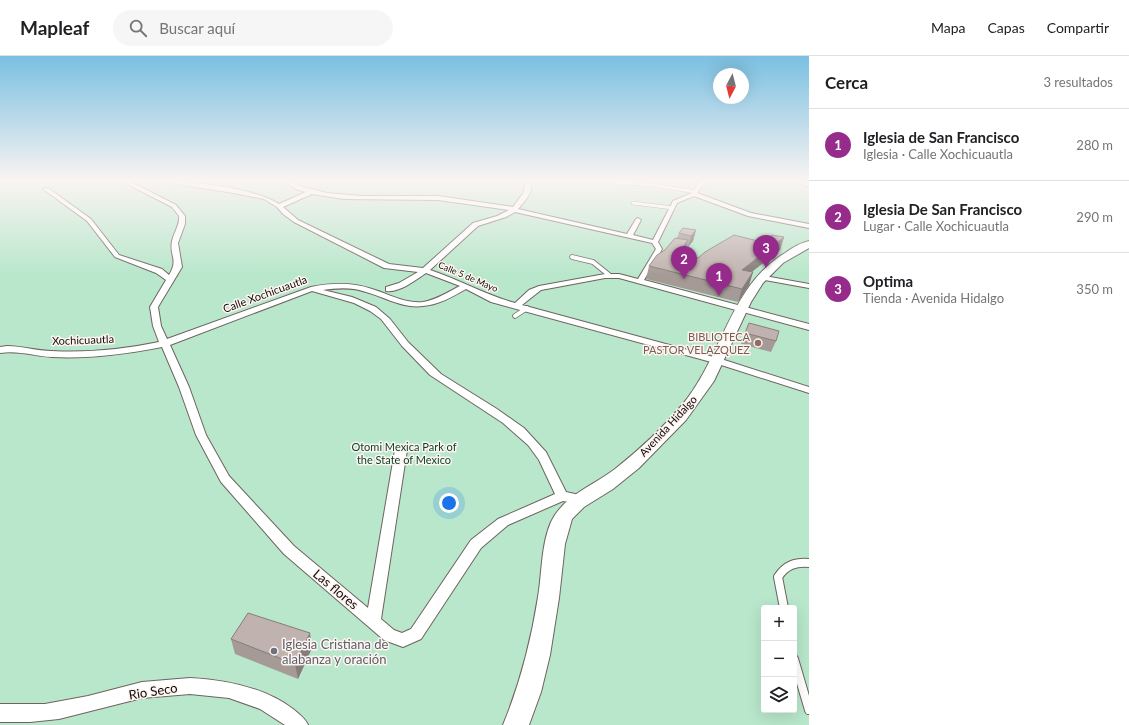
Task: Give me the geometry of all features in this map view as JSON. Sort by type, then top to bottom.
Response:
[{"type":"main road","name":"Avenida Hidalgo","points":[[521,720],[546,611],[551,580],[554,540],[571,498],[613,480],[642,454],[688,408],[718,361],[741,310],[762,277],[781,260],[809,244]]},
{"type":"street","points":[[78,212],[89,220],[117,256],[159,271],[170,280]]},
{"type":"street","name":"Las flores","points":[[180,212],[183,222],[175,243],[179,260],[178,267],[156,301],[154,307],[157,326],[166,343],[200,435],[225,479],[289,550],[389,635],[403,640],[411,638],[416,634],[436,607],[476,544],[503,522],[571,498]]},
{"type":"street","name":"Calle 5 de Mayo","points":[[284,212],[296,221],[387,266],[426,271],[466,286],[494,300],[522,306],[718,361],[809,390]]},
{"type":"street","points":[[389,289],[405,283],[426,271],[461,240],[473,226],[512,212]]},
{"type":"street","points":[[530,212],[655,242]]},
{"type":"street","points":[[655,242],[671,212]]},
{"type":"street","points":[[745,212],[755,216],[809,226]]},
{"type":"street","points":[[629,236],[638,220]]},
{"type":"street","points":[[639,282],[654,263],[650,260],[658,249],[655,242]]},
{"type":"street","points":[[522,306],[532,292],[539,288],[609,275],[809,327]]},
{"type":"street","points":[[762,277],[809,286]]},
{"type":"street","name":"Calle Xochicuautla","points":[[166,343],[311,289],[335,286],[361,288],[411,303],[422,304],[434,301],[466,286]]},
{"type":"street","points":[[311,289],[349,298],[380,314],[390,322],[406,344],[437,375],[525,435],[542,455],[571,498]]},
{"type":"street","name":"Xochicuautla","points":[[0,350],[13,348],[67,354],[131,350],[166,343]]},
{"type":"street","points":[[374,622],[401,450]]},
{"type":"street","name":"Rio Seco","points":[[0,713],[17,715],[66,710],[149,689],[186,686],[232,690],[255,697],[276,706],[299,725]]},
{"type":"lane","points":[[572,257],[593,262],[609,275]]},
{"type":"lane","points":[[515,316],[522,306]]},
{"type":"lane","points":[[783,605],[778,577],[784,567],[796,562],[809,563]]},
{"type":"lane","points":[[797,669],[809,710]]},
{"type":"green space","name":"Otomi Mexica Park of the State of Mexico","points":[[0,212],[809,212],[809,725],[0,725]]},
{"type":"building","points":[[683,228],[696,230],[691,236],[679,233]]},
{"type":"building","points":[[734,235],[762,242],[772,235],[784,237],[742,270],[753,272],[742,289],[649,266],[657,255],[665,250],[675,238],[688,240],[678,254],[698,258],[705,252]]},
{"type":"building","points":[[749,323],[779,331],[776,341],[745,333]]},
{"type":"building","points":[[248,613],[310,633],[295,664],[231,639]]},
{"type":"place","name":"Optima","points":[[766,268]]},
{"type":"place","name":"Iglesia De San Francisco","points":[[684,279]]},
{"type":"place","name":"Iglesia de San Francisco","points":[[719,296]]},
{"type":"place","name":"BIBLIOTECA PASTOR VELAZQUEZ","points":[[758,343]]},
{"type":"place","name":"Iglesia Cristiana de alabanza y oración","points":[[274,651]]}]
